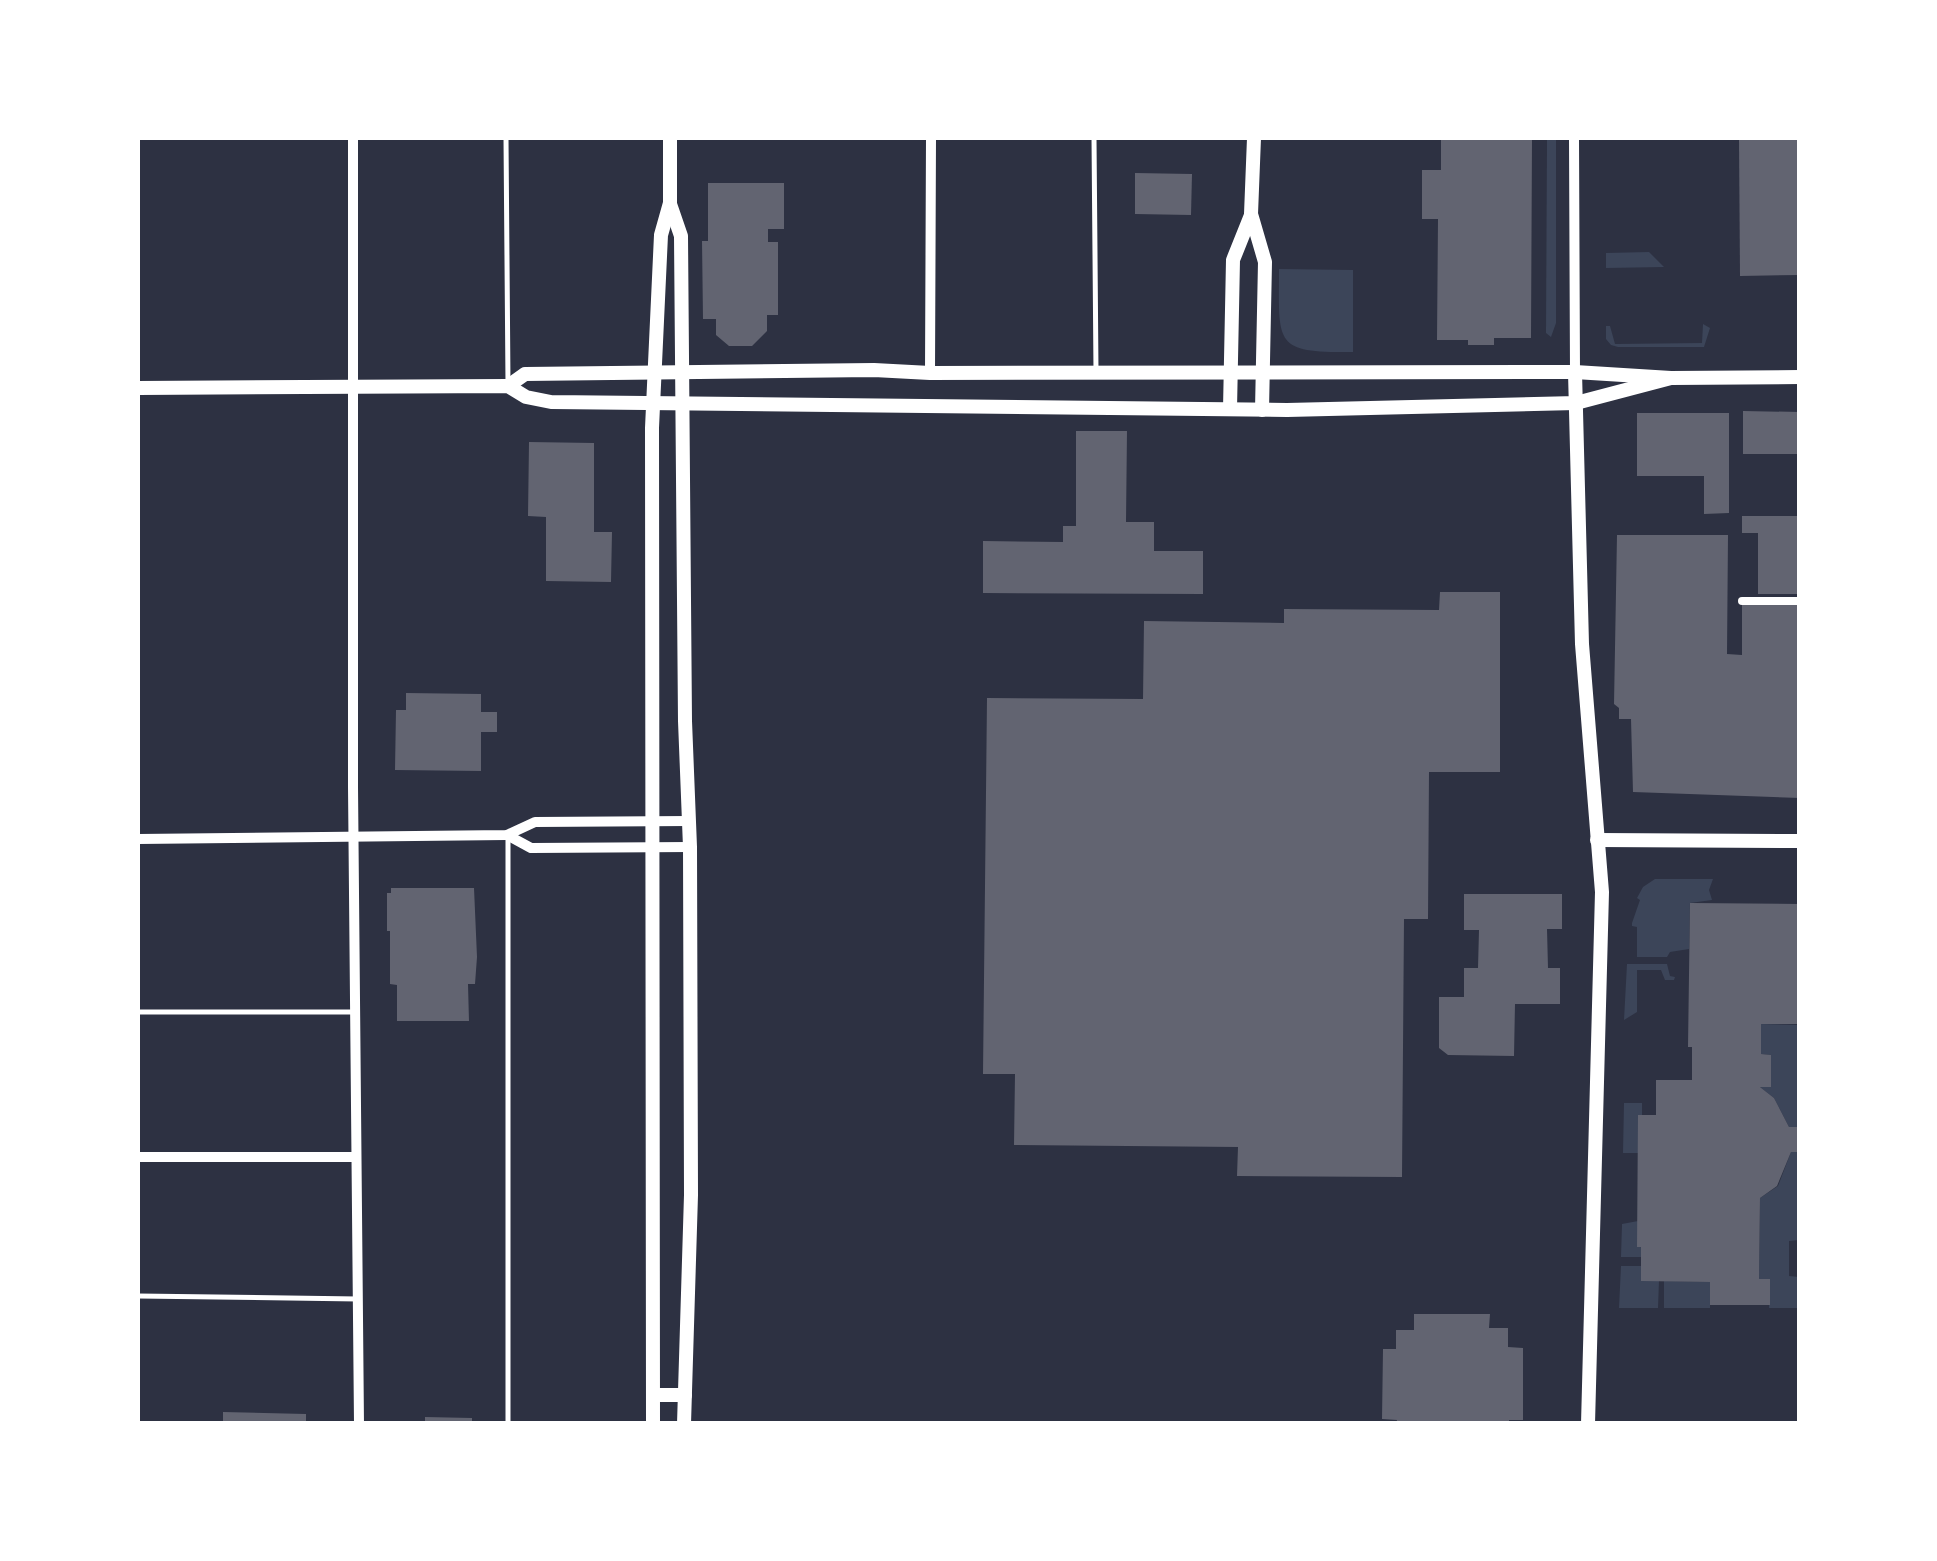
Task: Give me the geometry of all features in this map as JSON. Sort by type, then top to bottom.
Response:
[{"type":"street","points":[[352,138],[359,1424]]},
{"type":"street","points":[[653,1424],[653,403],[661,236],[670,203],[670,138]]},
{"type":"street","points":[[930,373],[931,138]]},
{"type":"street","points":[[1254,138],[1251,214],[1265,262],[1262,410]]},
{"type":"street","points":[[1574,138],[1582,644],[1602,892],[1588,1424]]},
{"type":"street","points":[[670,203],[682,236],[684,721],[690,847],[691,1196],[684,1424]]},
{"type":"street","points":[[1230,409],[1232,260],[1251,214]]},
{"type":"street","points":[[508,386],[525,374],[874,370],[1800,376]]},
{"type":"street","points":[[138,388],[508,386],[526,396],[551,402],[1262,410],[1576,403],[1671,378]]},
{"type":"street","points":[[1742,600],[1800,601]]},
{"type":"street","points":[[138,839],[508,835],[534,822],[689,820]]},
{"type":"street","points":[[508,835],[531,848],[690,847]]},
{"type":"street","points":[[1596,840],[1800,841]]},
{"type":"street","points":[[138,1157],[356,1156]]},
{"type":"street","points":[[654,1394],[685,1395]]},
{"type":"lane","points":[[506,138],[508,386]]},
{"type":"lane","points":[[1094,138],[1096,374]]},
{"type":"lane","points":[[508,835],[508,1424]]},
{"type":"lane","points":[[138,1012],[355,1012]]},
{"type":"lane","points":[[138,1296],[358,1299]]},
{"type":"shaded area","points":[[1547,138],[1556,138],[1556,323],[1551,337],[1546,333]]},
{"type":"shaded area","points":[[1649,252],[1664,267],[1606,268],[1606,253]]},
{"type":"shaded area","points":[[1279,269],[1353,270],[1353,352],[1308,350],[1286,339],[1279,314]]},
{"type":"shaded area","points":[[1703,324],[1710,328],[1704,347],[1618,347],[1606,339],[1606,326],[1610,326],[1615,344],[1702,343]]},
{"type":"shaded area","points":[[1655,879],[1713,879],[1709,890],[1712,900],[1690,903],[1689,949],[1670,952],[1667,957],[1637,957],[1637,927],[1632,923],[1640,900],[1637,898],[1643,887]]},
{"type":"shaded area","points":[[1627,964],[1667,964],[1670,976],[1675,977],[1665,980],[1661,970],[1637,970],[1637,1012],[1624,1020]]},
{"type":"shaded area","points":[[1761,1024],[1799,1025],[1799,1127],[1789,1127],[1774,1098],[1760,1087],[1771,1087],[1771,1055],[1761,1054]]},
{"type":"shaded area","points":[[1624,1103],[1642,1103],[1642,1115],[1638,1115],[1638,1153],[1623,1153]]},
{"type":"shaded area","points":[[1791,1152],[1799,1152],[1799,1240],[1789,1241],[1789,1276],[1799,1277],[1799,1308],[1769,1308],[1770,1280],[1759,1279],[1760,1198],[1778,1186]]},
{"type":"shaded area","points":[[1638,1221],[1642,1257],[1621,1257],[1622,1224]]},
{"type":"shaded area","points":[[1621,1266],[1641,1266],[1641,1281],[1659,1281],[1658,1308],[1619,1308]]},
{"type":"shaded area","points":[[1664,1281],[1710,1282],[1710,1308],[1664,1308]]},
{"type":"building","points":[[1441,138],[1532,138],[1531,338],[1494,338],[1494,345],[1437,340],[1438,219],[1422,219],[1422,170],[1441,170]]},
{"type":"building","points":[[1739,138],[1800,138],[1800,275],[1740,276]]},
{"type":"building","points":[[1135,173],[1192,174],[1191,215],[1135,214]]},
{"type":"building","points":[[708,183],[784,183],[784,229],[768,229],[768,242],[778,242],[778,315],[767,315],[767,331],[752,346],[729,346],[716,335],[716,319],[703,319],[702,241],[708,241]]},
{"type":"building","points":[[1743,411],[1800,412],[1800,454],[1743,454]]},
{"type":"building","points":[[1637,413],[1729,413],[1729,513],[1704,514],[1704,476],[1637,476]]},
{"type":"building","points":[[1076,431],[1127,431],[1126,522],[1154,522],[1154,551],[1203,551],[1203,594],[983,593],[983,541],[1063,542],[1063,526],[1076,526]]},
{"type":"building","points":[[529,442],[594,443],[594,532],[612,532],[611,582],[546,581],[546,517],[528,516]]},
{"type":"building","points":[[1742,516],[1800,516],[1800,594],[1758,594],[1758,533],[1742,533]]},
{"type":"building","points":[[1617,535],[1728,535],[1727,654],[1742,655],[1742,605],[1800,605],[1800,798],[1633,792],[1631,719],[1619,719],[1619,708],[1614,704]]},
{"type":"building","points":[[1440,592],[1500,592],[1500,772],[1429,772],[1428,919],[1404,919],[1402,1177],[1237,1176],[1238,1147],[1014,1145],[1015,1074],[983,1074],[987,698],[1143,699],[1144,621],[1284,623],[1284,609],[1439,610]]},
{"type":"building","points":[[406,693],[481,694],[481,712],[497,712],[497,732],[481,732],[481,771],[395,770],[396,710],[406,710]]},
{"type":"building","points":[[391,888],[474,888],[477,957],[475,984],[468,984],[469,1021],[397,1021],[397,985],[390,984],[387,931],[387,893],[391,893]]},
{"type":"building","points":[[1464,894],[1562,894],[1562,929],[1547,929],[1548,968],[1560,968],[1560,1004],[1515,1004],[1514,1056],[1448,1055],[1439,1048],[1439,997],[1464,997],[1464,968],[1478,968],[1479,930],[1464,930]]},
{"type":"building","points":[[1690,903],[1800,904],[1800,1024],[1761,1024],[1761,1054],[1771,1055],[1771,1087],[1760,1087],[1774,1098],[1789,1127],[1800,1127],[1800,1152],[1791,1152],[1777,1186],[1760,1198],[1759,1279],[1770,1279],[1770,1305],[1710,1305],[1710,1282],[1641,1281],[1641,1247],[1637,1247],[1638,1115],[1656,1115],[1656,1080],[1692,1080],[1692,1047],[1688,1047]]},
{"type":"building","points":[[1414,1314],[1490,1314],[1489,1328],[1508,1328],[1508,1347],[1523,1348],[1523,1420],[1509,1420],[1509,1424],[1396,1424],[1397,1420],[1382,1419],[1383,1349],[1396,1349],[1396,1330],[1414,1330]]},
{"type":"building","points":[[223,1412],[306,1414],[306,1424],[223,1424]]},
{"type":"building","points":[[425,1417],[472,1418],[472,1424],[425,1424]]}]
